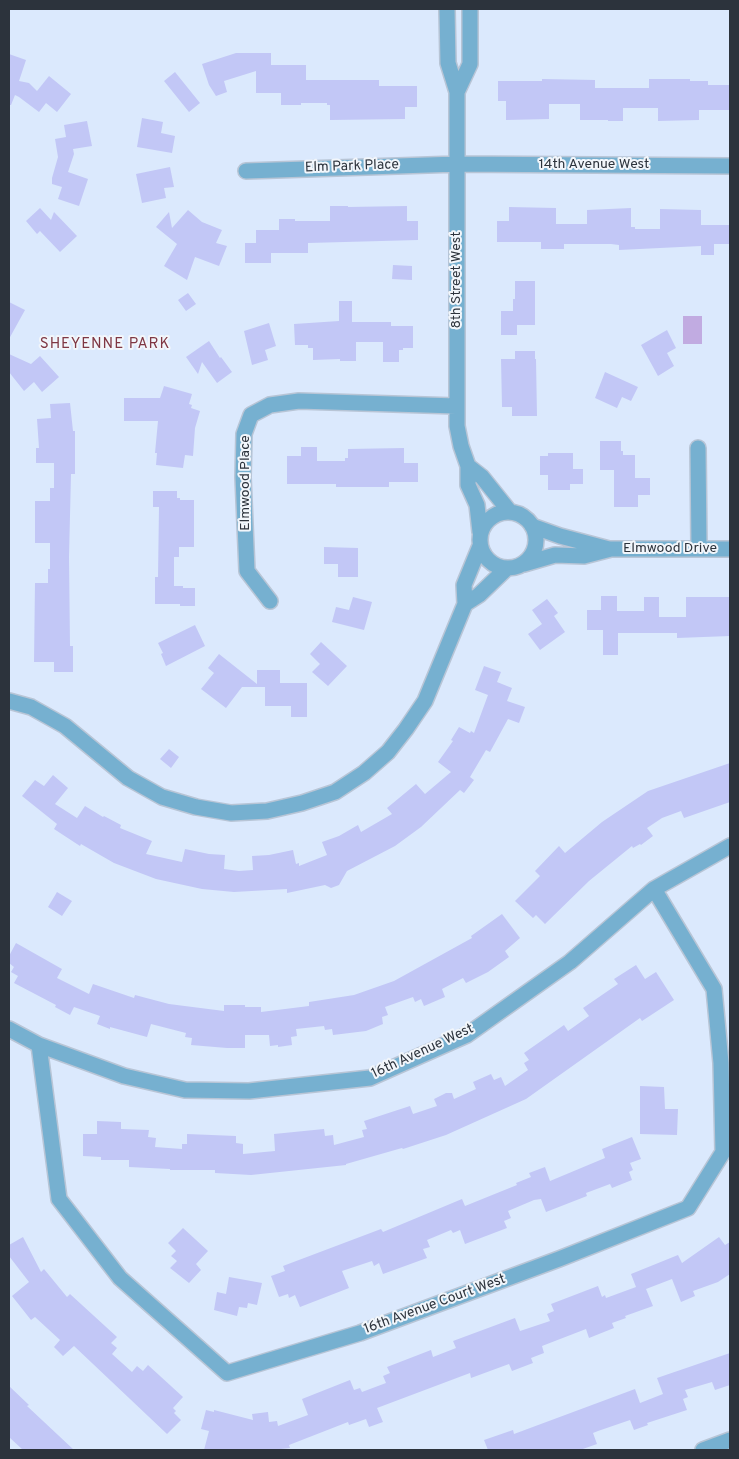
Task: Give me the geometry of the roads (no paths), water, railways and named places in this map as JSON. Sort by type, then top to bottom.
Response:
[{"type":"street","name":"8th Street West","points":[[447,9],[448,63],[457,92],[457,426],[468,466],[468,485],[476,505],[480,539]]},
{"type":"street","name":"8th Street West","points":[[457,92],[470,64],[470,9]]},
{"type":"street","name":"14th Avenue West","points":[[458,164],[730,166]]},
{"type":"street","name":"Elm Park Place","points":[[246,171],[458,164]]},
{"type":"street","name":"Elmwood Place","points":[[270,601],[247,571],[243,477],[244,434],[251,415],[270,405],[299,401],[456,406]]},
{"type":"street","points":[[698,448],[699,548]]},
{"type":"street","name":"8th Street West","points":[[468,466],[482,477],[510,512]]},
{"type":"street","points":[[9,701],[31,707],[65,726],[128,778],[162,798],[231,814],[267,811],[302,803],[335,792],[364,773],[388,752],[424,701],[465,604],[464,585],[485,523],[500,513],[510,512],[526,519],[536,534],[536,542],[530,558],[516,568],[506,569],[497,567],[489,562],[483,555],[480,539]]},
{"type":"street","name":"Elmwood Drive","points":[[532,526],[560,536],[611,549]]},
{"type":"street","name":"Elmwood Drive","points":[[524,564],[555,555],[584,556],[611,549],[730,549]]},
{"type":"street","points":[[465,604],[479,595],[506,569]]},
{"type":"street","name":"16th Avenue West","points":[[9,1029],[39,1045],[124,1076],[184,1090],[249,1091],[370,1078],[467,1036],[570,962],[654,889],[730,846]]},
{"type":"street","name":"16th Avenue Court West","points":[[39,1045],[59,1198],[120,1278],[227,1373],[360,1333],[559,1259],[688,1208],[723,1152],[721,1063],[714,989],[654,889]]},
{"type":"street","points":[[703,1450],[730,1440]]},
{"type":"district","name":"SHEYENNE PARK","points":[[105,345]]}]
